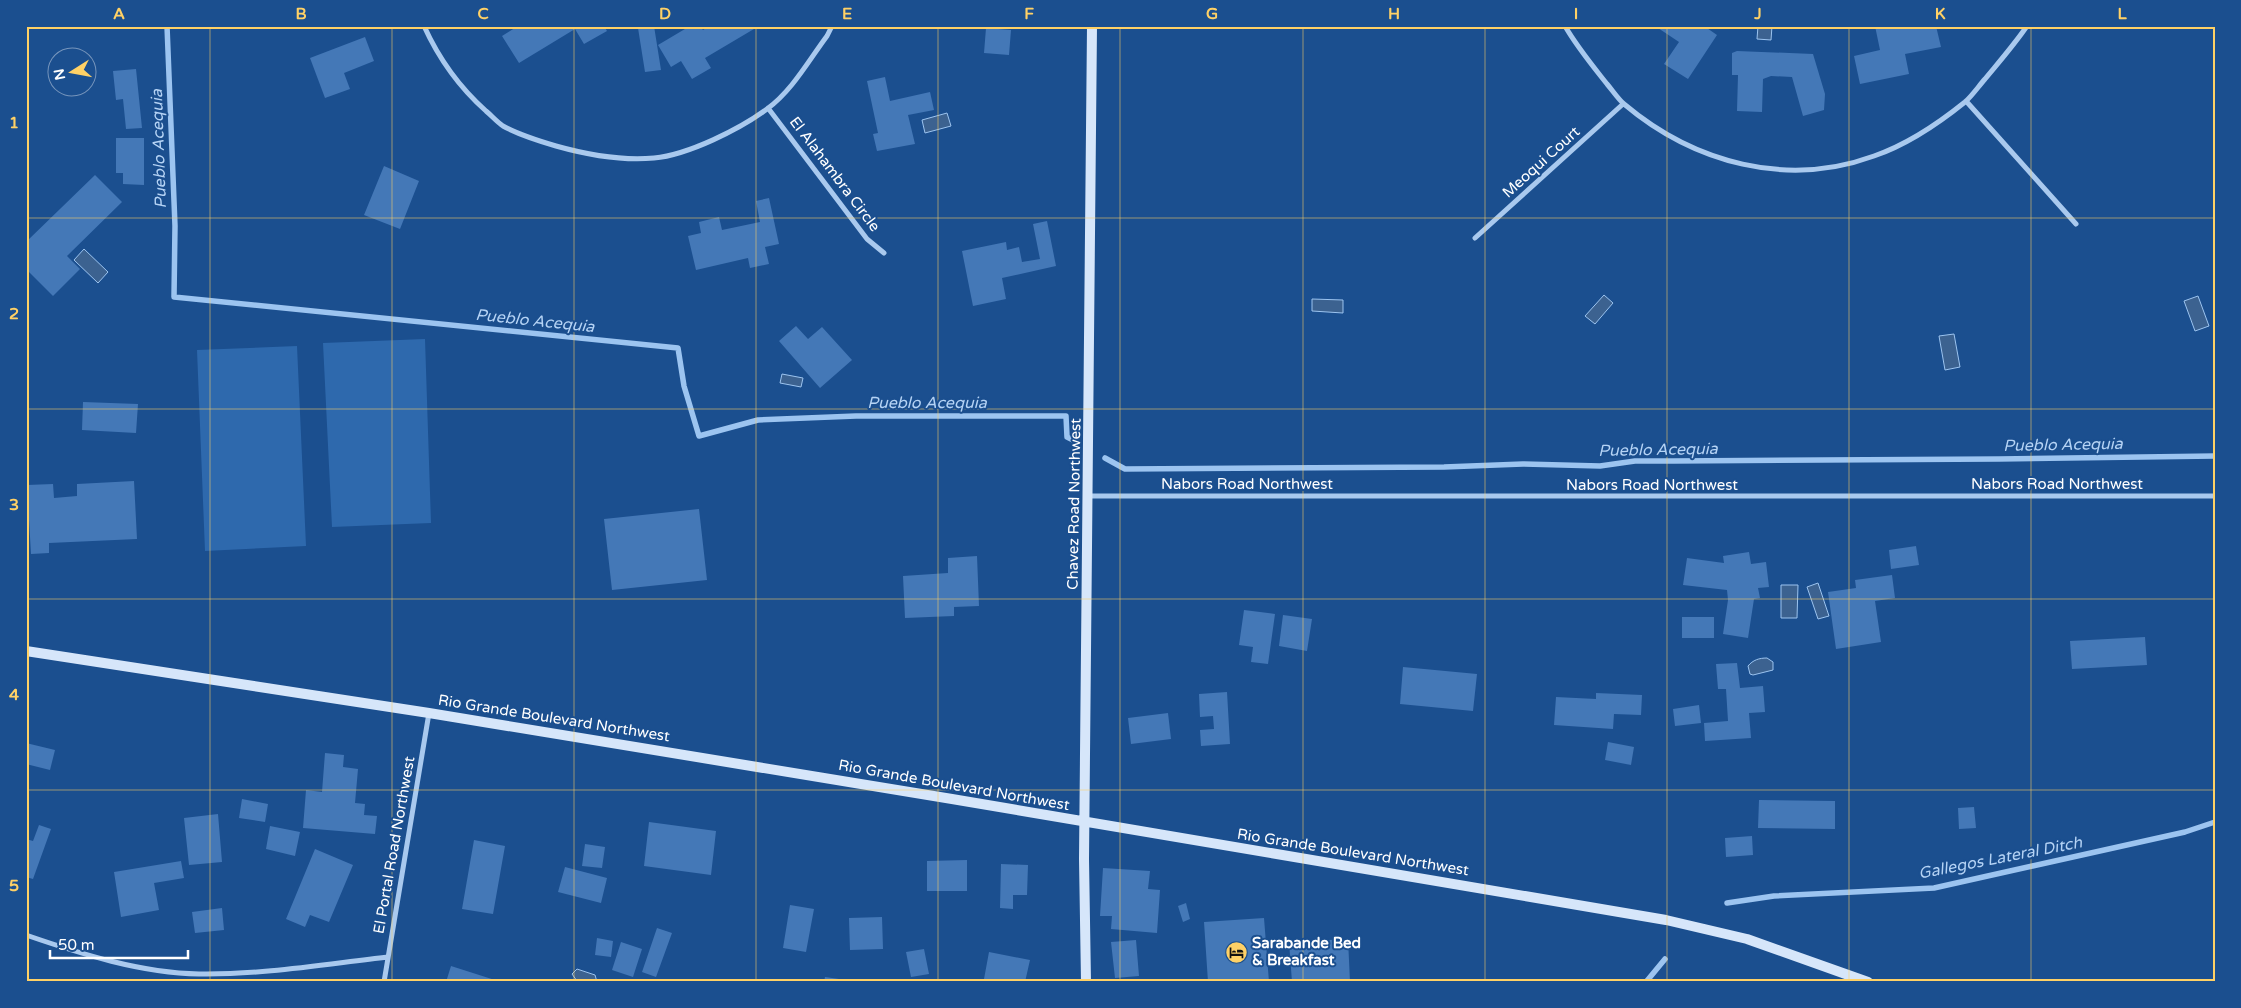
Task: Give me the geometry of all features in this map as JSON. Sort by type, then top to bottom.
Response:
[{"type":"street","points":[[424,26],[451,74],[476,102],[503,125],[532,139],[577,152],[619,158],[655,158],[696,147],[736,129],[768,108],[787,89],[827,36],[832,26]]},
{"type":"street","name":"Chavez Road Northwest","points":[[1086,982],[1084,822],[1089,496],[1092,26]]},
{"type":"street","points":[[1565,26],[1577,46],[1623,104],[1680,142],[1720,160],[1767,169],[1796,171],[1832,168],[1875,156],[1917,134],[1966,101],[2027,26]]},
{"type":"street","points":[[1966,101],[2076,224]]},
{"type":"street","name":"Meoqui Court","points":[[1476,238],[1623,104]]},
{"type":"street","name":"El Alahambra Circle","points":[[768,108],[867,240],[884,253]]},
{"type":"street","name":"Nabors Road Northwest","points":[[1089,496],[2215,496]]},
{"type":"street","name":"Rio Grande Boulevard Northwest","points":[[26,651],[429,713],[1666,920],[1747,939],[1868,982]]},
{"type":"street","name":"El Portal Road Northwest","points":[[384,982],[429,713]]},
{"type":"street","points":[[26,935],[136,967],[198,974],[246,973],[388,957]]},
{"type":"shaded area","points":[[1758,26],[1772,26],[1771,40],[1757,39]]},
{"type":"shaded area","points":[[947,113],[951,126],[925,133],[922,120]]},
{"type":"shaded area","points":[[84,249],[108,272],[98,283],[74,260]]},
{"type":"shaded area","points":[[1604,295],[1613,303],[1595,324],[1585,316]]},
{"type":"shaded area","points":[[2198,296],[2209,326],[2195,331],[2184,301]]},
{"type":"shaded area","points":[[1312,299],[1343,300],[1343,313],[1312,311]]},
{"type":"shaded area","points":[[1954,334],[1960,367],[1945,370],[1939,336]]},
{"type":"shaded area","points":[[425,339],[431,523],[332,527],[323,343]]},
{"type":"shaded area","points":[[297,346],[306,546],[205,551],[197,350]]},
{"type":"shaded area","points":[[782,374],[803,378],[801,387],[780,383]]},
{"type":"shaded area","points":[[1818,583],[1829,616],[1818,619],[1807,587]]},
{"type":"shaded area","points":[[1781,585],[1798,585],[1797,618],[1781,618]]},
{"type":"shaded area","points":[[1761,658],[1767,658],[1773,662],[1773,670],[1750,674],[1748,666],[1750,664]]},
{"type":"shaded area","points":[[577,969],[595,975],[597,982],[577,981],[572,974]]},
{"type":"building","points":[[518,26],[604,26],[607,31],[584,44],[575,29],[519,63],[502,36]]},
{"type":"building","points":[[654,26],[661,70],[645,72],[638,28]]},
{"type":"building","points":[[690,26],[700,26],[703,30],[709,26],[759,26],[705,58],[711,68],[692,79],[681,61],[671,67],[658,45]]},
{"type":"building","points":[[1655,26],[1704,26],[1717,35],[1688,79],[1664,64],[1679,42]]},
{"type":"building","points":[[1875,26],[1936,26],[1941,47],[1905,54],[1909,74],[1860,84],[1854,56],[1880,50]]},
{"type":"building","points":[[986,28],[1011,30],[1009,55],[984,53]]},
{"type":"building","points":[[365,37],[374,61],[344,73],[350,89],[325,98],[310,58]]},
{"type":"building","points":[[1737,51],[1813,54],[1825,94],[1824,110],[1803,116],[1792,77],[1771,76],[1763,79],[1762,112],[1737,111],[1738,75],[1732,75],[1732,53]]},
{"type":"building","points":[[136,69],[142,128],[126,129],[123,99],[116,100],[113,71]]},
{"type":"building","points":[[885,77],[890,101],[930,92],[934,110],[908,115],[915,144],[877,151],[873,134],[878,133],[867,81]]},
{"type":"building","points":[[116,138],[144,138],[144,185],[123,184],[123,173],[116,173]]},
{"type":"building","points":[[384,166],[419,181],[400,229],[364,215]]},
{"type":"building","points":[[95,175],[122,202],[67,256],[80,269],[53,296],[26,269],[26,242]]},
{"type":"building","points":[[769,198],[779,244],[765,247],[769,264],[750,268],[748,258],[696,270],[688,236],[701,233],[699,222],[719,217],[722,230],[760,222],[756,201]]},
{"type":"building","points":[[1047,221],[1056,266],[1002,278],[1006,299],[973,306],[962,251],[1006,242],[1007,250],[1019,247],[1022,262],[1040,259],[1033,224]]},
{"type":"building","points":[[796,326],[808,339],[822,327],[852,360],[820,388],[779,341]]},
{"type":"building","points":[[83,402],[138,404],[136,433],[82,430]]},
{"type":"building","points":[[134,481],[137,539],[49,543],[49,553],[31,554],[27,485],[53,484],[54,498],[77,496],[77,484]]},
{"type":"building","points":[[699,509],[707,580],[612,590],[604,519]]},
{"type":"building","points":[[1916,546],[1919,565],[1891,569],[1889,550]]},
{"type":"building","points":[[1749,552],[1751,564],[1766,562],[1769,587],[1758,588],[1760,598],[1754,599],[1748,638],[1723,634],[1728,600],[1727,590],[1683,585],[1687,558],[1724,563],[1723,556]]},
{"type":"building","points":[[977,556],[979,606],[954,607],[954,616],[905,618],[903,576],[948,573],[948,558]]},
{"type":"building","points":[[1892,575],[1895,598],[1875,601],[1881,642],[1836,649],[1828,592],[1856,588],[1855,580]]},
{"type":"building","points":[[1244,610],[1275,614],[1268,664],[1251,662],[1253,647],[1239,645]]},
{"type":"building","points":[[1283,615],[1312,619],[1307,651],[1279,646]]},
{"type":"building","points":[[1682,617],[1714,617],[1714,638],[1682,638]]},
{"type":"building","points":[[2145,637],[2147,665],[2072,669],[2070,641]]},
{"type":"building","points":[[1737,663],[1740,688],[1763,686],[1765,712],[1749,713],[1751,738],[1705,741],[1704,723],[1728,721],[1726,689],[1718,689],[1716,664]]},
{"type":"building","points":[[1403,667],[1477,674],[1473,711],[1400,704]]},
{"type":"building","points":[[1227,692],[1230,744],[1201,746],[1200,730],[1214,729],[1213,716],[1200,717],[1199,694]]},
{"type":"building","points":[[1596,693],[1642,695],[1641,715],[1614,714],[1613,729],[1554,725],[1556,697],[1596,699]]},
{"type":"building","points":[[1699,705],[1701,723],[1675,726],[1673,709]]},
{"type":"building","points":[[1168,713],[1171,739],[1131,744],[1128,718]]},
{"type":"building","points":[[1608,742],[1634,747],[1631,765],[1605,760]]},
{"type":"building","points":[[26,743],[55,750],[50,770],[26,764]]},
{"type":"building","points":[[325,753],[344,755],[343,767],[358,769],[355,803],[365,804],[364,815],[377,816],[375,834],[303,828],[306,790],[322,792]]},
{"type":"building","points":[[242,799],[268,804],[265,822],[239,818]]},
{"type":"building","points":[[1759,800],[1835,801],[1835,829],[1758,828]]},
{"type":"building","points":[[1974,807],[1976,828],[1959,829],[1958,808]]},
{"type":"building","points":[[218,814],[222,862],[189,865],[184,818]]},
{"type":"building","points":[[649,822],[716,831],[711,875],[644,866]]},
{"type":"building","points":[[39,825],[51,829],[33,879],[26,877],[26,839],[33,841]]},
{"type":"building","points":[[270,826],[300,832],[295,856],[266,849]]},
{"type":"building","points":[[1752,836],[1753,855],[1726,857],[1725,838]]},
{"type":"building","points":[[474,840],[505,846],[493,914],[462,909]]},
{"type":"building","points":[[585,844],[605,847],[602,868],[582,866]]},
{"type":"building","points":[[315,849],[353,865],[329,922],[310,915],[305,927],[286,919]]},
{"type":"building","points":[[967,860],[967,891],[927,891],[927,861]]},
{"type":"building","points":[[181,861],[184,878],[154,883],[159,910],[121,917],[114,872]]},
{"type":"building","points":[[1001,864],[1028,865],[1027,895],[1013,895],[1013,909],[1000,908]]},
{"type":"building","points":[[565,867],[607,878],[601,903],[558,892]]},
{"type":"building","points":[[1103,868],[1150,871],[1148,889],[1160,890],[1157,933],[1111,929],[1112,916],[1100,916]]},
{"type":"building","points":[[1186,903],[1190,919],[1183,922],[1178,906]]},
{"type":"building","points":[[790,905],[814,909],[806,952],[783,948]]},
{"type":"building","points":[[222,908],[224,930],[195,933],[192,912]]},
{"type":"building","points":[[882,917],[883,949],[850,950],[849,918]]},
{"type":"building","name":"Sarabande Bed & Breakfast","points":[[1264,918],[1269,982],[1208,982],[1204,922]]},
{"type":"building","points":[[657,928],[672,933],[656,977],[642,972]]},
{"type":"building","points":[[597,938],[613,941],[611,957],[595,955]]},
{"type":"building","points":[[1348,939],[1350,982],[1292,982],[1289,942]]},
{"type":"building","points":[[1136,940],[1139,976],[1115,978],[1111,942]]},
{"type":"building","points":[[621,942],[642,949],[633,977],[612,970]]},
{"type":"building","points":[[924,949],[929,974],[911,977],[906,952]]},
{"type":"building","points":[[989,952],[1030,960],[1025,982],[999,982],[984,979]]},
{"type":"building","points":[[451,966],[498,981],[498,982],[446,982]]},
{"type":"building","points":[[825,977],[853,981],[853,982],[824,982]]},
{"type":"waterway","name":"Pueblo Acequia","points":[[167,26],[175,226],[174,297],[678,348],[684,386],[699,436],[758,420],[856,416],[1066,416],[1067,437],[1073,440]]},
{"type":"waterway","name":"Pueblo Acequia","points":[[1105,458],[1125,469],[1444,467],[1523,464],[1600,466],[1635,461],[2215,456]]},
{"type":"waterway","name":"Gallegos Lateral Ditch","points":[[1727,903],[1774,896],[1934,888],[2185,832],[2215,822]]},
{"type":"waterway","name":"Gallegos Lateral Ditch","points":[[1646,982],[1665,959]]},
{"type":"place","name":"Sarabande Bed & Breakfast","points":[[1236,952]]}]
